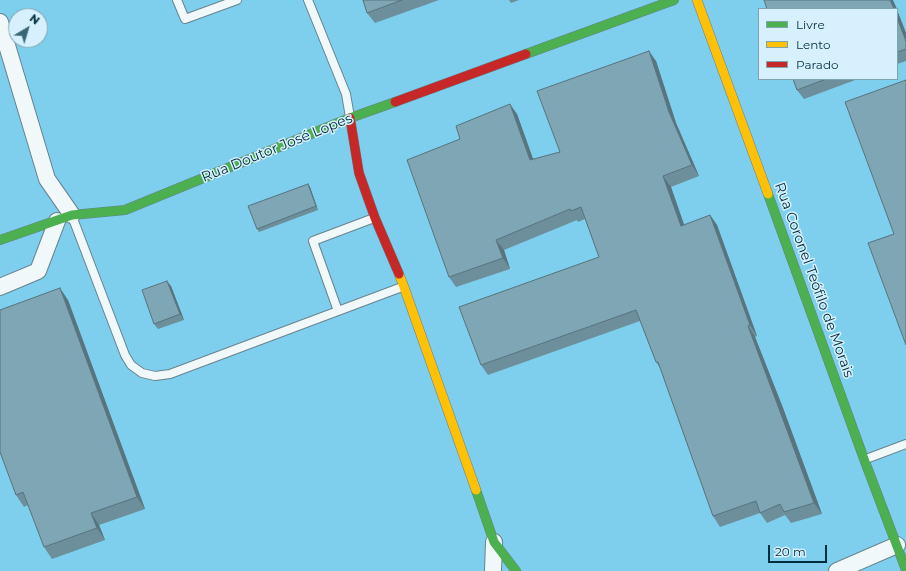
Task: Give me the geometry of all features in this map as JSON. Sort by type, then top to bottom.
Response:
[{"type":"street","name":"Rua Doutor José Lopes","points":[[0,240],[72,215],[125,210],[350,118],[674,0]]},
{"type":"street","name":"Rua Coronel Teófilo de Morais","points":[[697,0],[864,459],[906,570]]},
{"type":"street","points":[[0,22],[47,179],[72,215]]},
{"type":"street","points":[[350,118],[359,173],[375,218],[404,286],[494,542],[516,571]]},
{"type":"street","points":[[0,286],[38,271],[57,220]]},
{"type":"street","points":[[493,571],[494,542]]},
{"type":"street","points":[[837,571],[897,545]]},
{"type":"lane","points":[[177,0],[185,19],[237,0]]},
{"type":"lane","points":[[308,0],[346,94],[350,118]]},
{"type":"lane","points":[[72,215],[125,356],[131,365],[142,374],[155,376],[170,374],[404,286]]},
{"type":"lane","points":[[338,311],[313,241],[375,218]]},
{"type":"lane","points":[[864,459],[906,444]]},
{"type":"shaded area","points":[[0,0],[906,0],[906,571],[0,571]]},
{"type":"building","points":[[363,0],[402,0],[367,13]]},
{"type":"building","points":[[764,0],[890,0],[894,8],[767,8]]},
{"type":"building","points":[[898,21],[906,41],[906,49],[898,52]]},
{"type":"building","points":[[649,51],[669,112],[692,165],[663,176],[681,226],[710,215],[750,325],[748,326],[814,503],[784,512],[780,504],[760,513],[756,501],[713,516],[658,362],[656,362],[636,310],[481,365],[459,307],[599,257],[581,207],[571,211],[570,209],[496,240],[503,258],[449,277],[407,160],[460,139],[456,126],[510,104],[530,160],[560,152],[537,91]]},
{"type":"building","points":[[793,80],[823,80],[797,90]]},
{"type":"building","points":[[906,80],[906,345],[868,243],[894,234],[845,102]]},
{"type":"building","points":[[308,184],[316,206],[257,229],[248,206]]},
{"type":"building","points":[[167,281],[180,314],[154,324],[142,290]]},
{"type":"building","points":[[60,288],[137,497],[91,513],[97,528],[44,547],[23,492],[16,495],[0,452],[0,310]]},
{"type":"traffic: fast","points":[[526,54],[674,0]]},
{"type":"traffic: fast","points":[[0,240],[72,215],[125,210],[350,118],[395,102]]},
{"type":"traffic: fast","points":[[768,194],[906,570]]},
{"type":"traffic: fast","points":[[476,490],[494,542],[516,571]]},
{"type":"traffic: slow","points":[[697,0],[768,194]]},
{"type":"traffic: slow","points":[[399,274],[476,490]]},
{"type":"traffic: jam","points":[[395,102],[526,54]]},
{"type":"traffic: jam","points":[[350,118],[359,173],[375,218],[399,274]]}]
